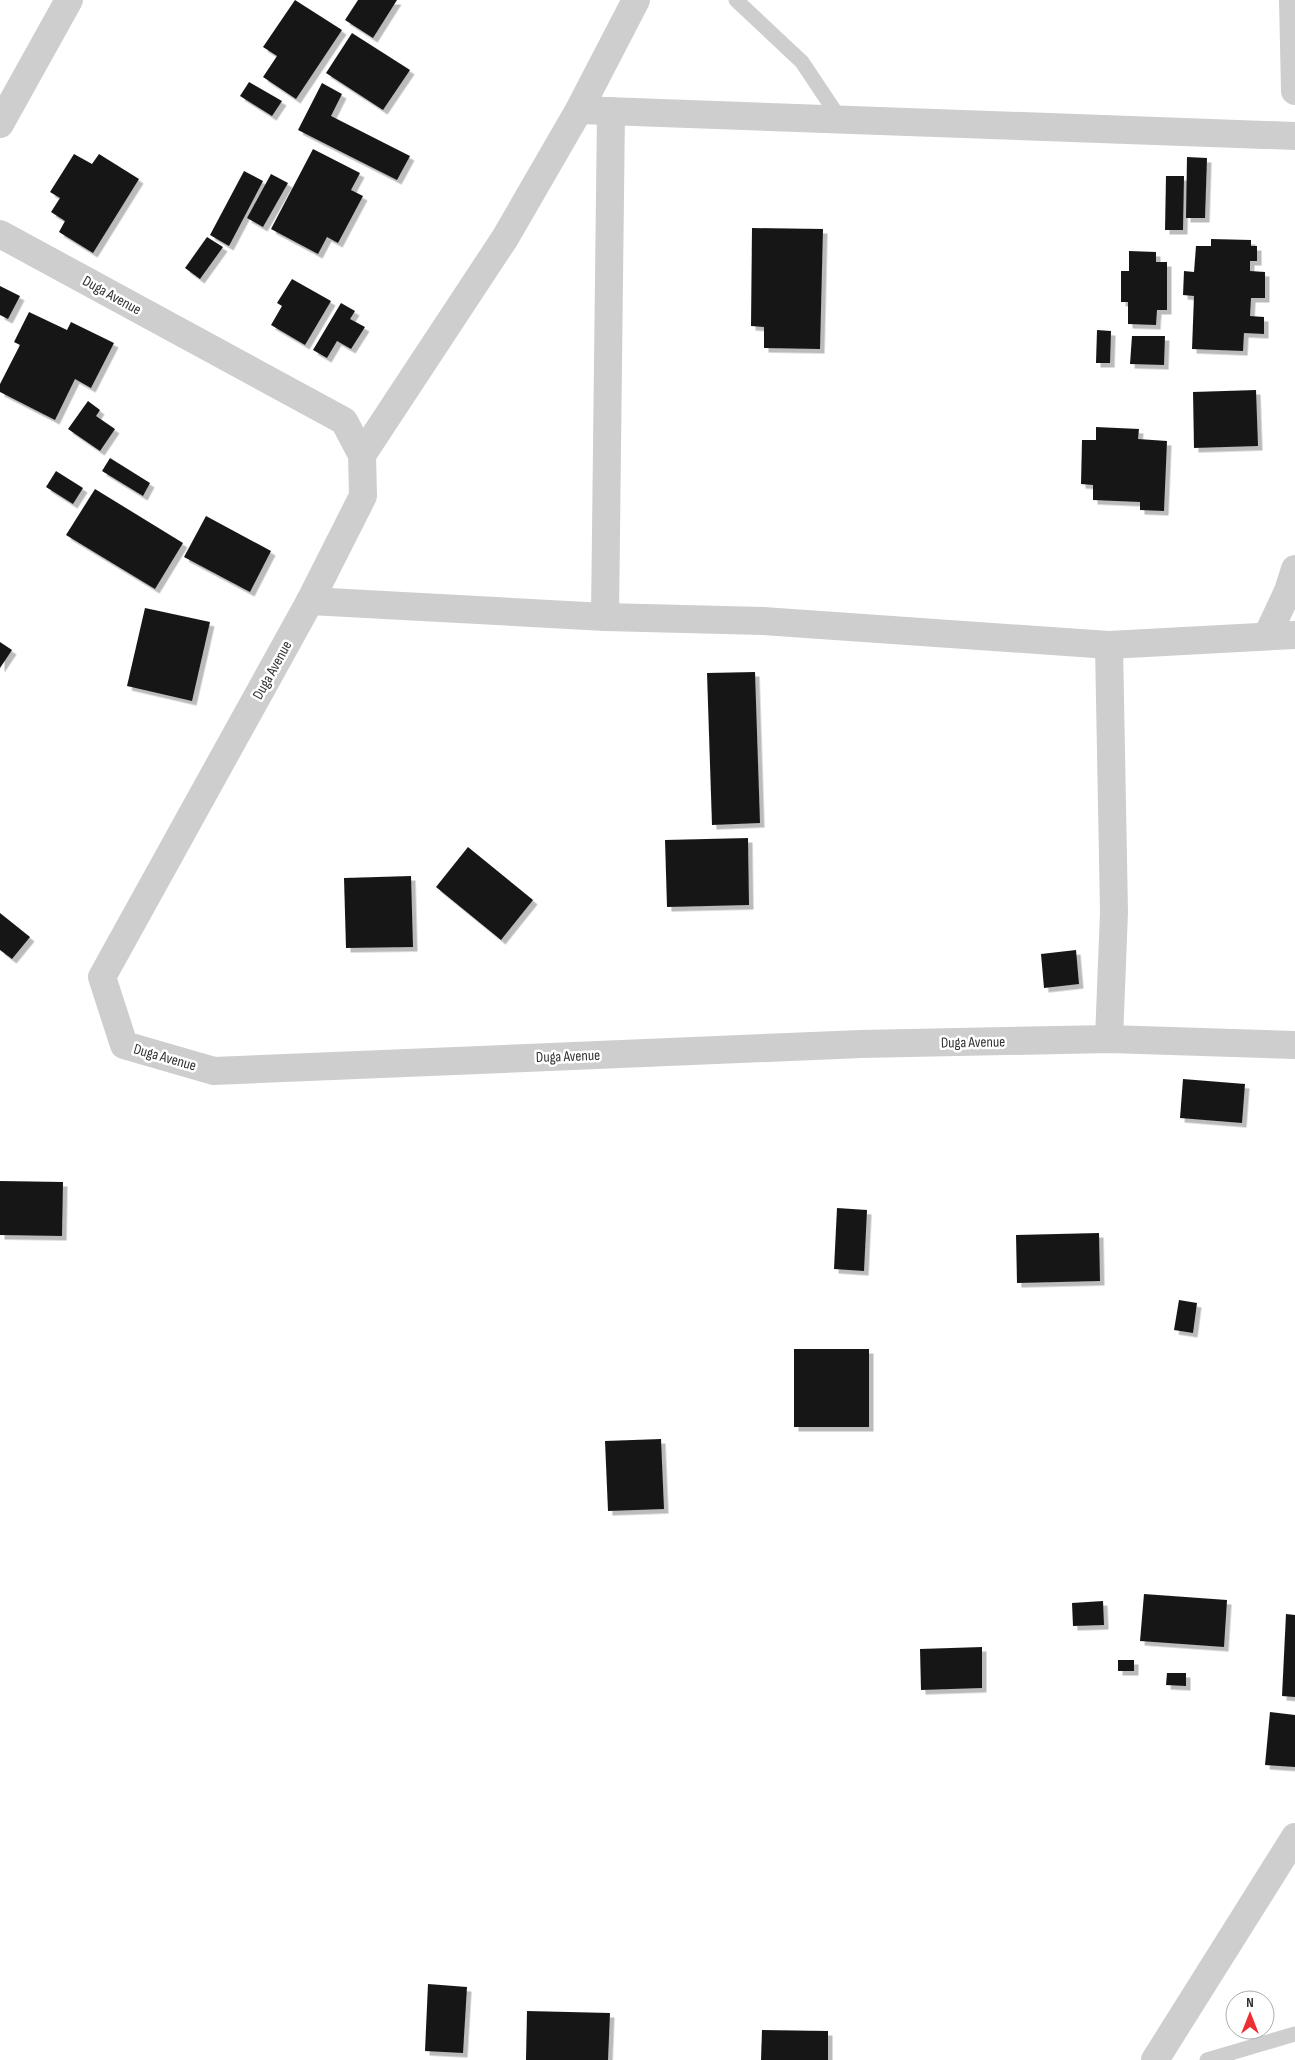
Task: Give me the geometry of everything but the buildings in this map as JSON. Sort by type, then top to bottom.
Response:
[{"type":"street","points":[[0,124],[69,0]]},
{"type":"street","points":[[362,455],[505,238],[579,110],[636,0]]},
{"type":"street","points":[[1293,0],[1295,91]]},
{"type":"street","points":[[579,110],[1295,136]]},
{"type":"street","points":[[606,617],[612,111]]},
{"type":"street","name":"Duga Avenue","points":[[0,234],[344,421],[362,455],[363,496],[310,601],[102,977],[124,1045],[214,1071],[861,1044],[1109,1039],[1295,1045]]},
{"type":"street","points":[[1267,636],[1288,591],[1295,569]]},
{"type":"street","points":[[310,601],[606,617],[763,621],[1109,645],[1295,635]]},
{"type":"street","points":[[1109,645],[1114,912],[1109,1039]]},
{"type":"street","points":[[1155,2060],[1295,1837]]},
{"type":"lane","points":[[736,0],[802,62],[840,119]]},
{"type":"lane","points":[[1207,2060],[1295,2034]]}]
